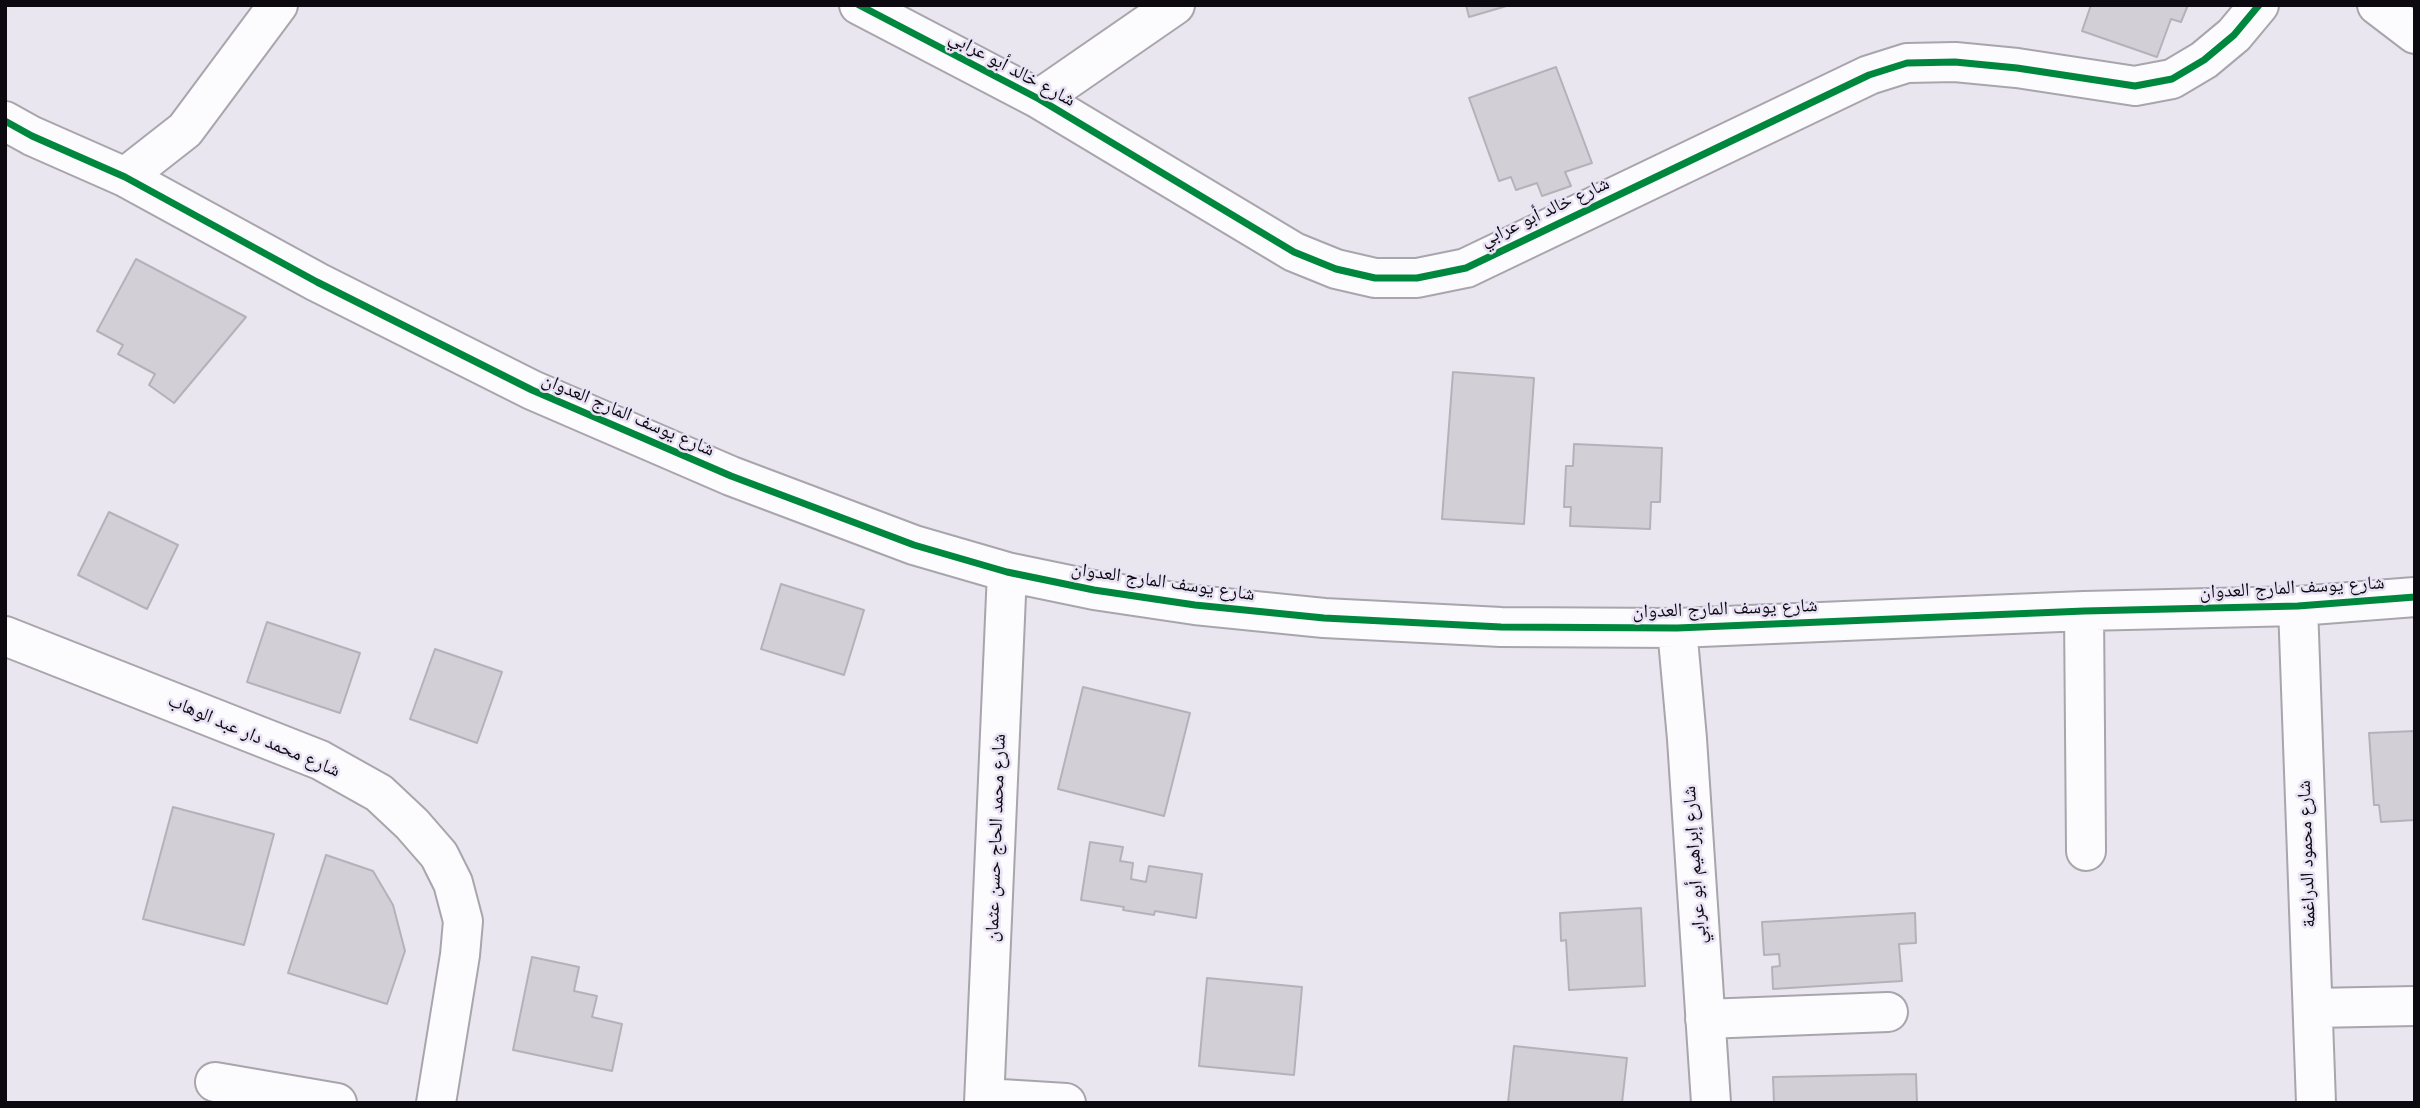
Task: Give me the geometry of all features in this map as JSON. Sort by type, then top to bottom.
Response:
[{"type":"street","points":[[125,177],[185,130],[278,5]]},
{"type":"street","name":"شارع خالد أبو عرابي","points":[[859,5],[1039,99],[1294,252],[1336,269],[1375,278],[1417,278],[1466,268],[1869,75],[1907,63],[1955,62],[2017,68],[2135,86],[2172,79],[2204,60],[2234,35],[2259,5]]},
{"type":"street","points":[[1039,99],[1175,5]]},
{"type":"street","points":[[2377,5],[2415,34]]},
{"type":"street","name":"شارع يوسف المارج العدوان","points":[[14,136],[125,177],[317,282],[532,390],[731,476],[914,545],[1007,572],[1094,590],[1157,600],[1324,618],[1501,626],[1677,628],[2084,611],[2298,606],[2415,597]]},
{"type":"street","name":"شارع محمد الحاج حسن عثمان","points":[[984,1100],[1007,572]]},
{"type":"street","name":"شارع محمود الدراغمة","points":[[2298,606],[2316,1103]]},
{"type":"street","points":[[2084,611],[2086,851]]},
{"type":"street","name":"شارع إبراهيم أبو عرابي","points":[[1677,628],[1711,1103]]},
{"type":"street","name":"شارع محمد دار عبد الوهاب","points":[[5,636],[320,760],[379,793],[412,824],[439,855],[453,883],[463,920],[460,955],[436,1103]]},
{"type":"street","points":[[2313,1008],[2415,1006]]},
{"type":"street","points":[[1705,1019],[1888,1012]]},
{"type":"street","points":[[215,1082],[337,1103]]},
{"type":"street","points":[[984,1100],[1066,1103]]},
{"type":"building","points":[[1466,5],[1510,5],[1469,17]]},
{"type":"building","points":[[2091,5],[2188,5],[2181,22],[2171,19],[2157,57],[2082,31]]},
{"type":"building","points":[[1556,67],[1592,163],[1565,172],[1571,186],[1542,196],[1537,183],[1516,190],[1511,177],[1499,181],[1469,98]]},
{"type":"building","points":[[136,259],[246,317],[174,403],[149,385],[155,374],[118,354],[123,345],[97,331]]},
{"type":"building","points":[[1453,372],[1534,378],[1524,524],[1442,519]]},
{"type":"building","points":[[1574,444],[1662,448],[1660,502],[1651,502],[1650,529],[1570,526],[1571,507],[1564,507],[1566,466],[1573,466]]},
{"type":"building","points":[[109,512],[178,545],[147,609],[78,575]]},
{"type":"building","points":[[781,584],[864,610],[844,675],[761,649]]},
{"type":"building","points":[[267,622],[360,653],[340,713],[247,682]]},
{"type":"building","points":[[435,649],[502,672],[477,743],[410,719]]},
{"type":"building","points":[[1083,687],[1190,713],[1164,816],[1058,789]]},
{"type":"building","points":[[2415,731],[2415,820],[2381,822],[2379,805],[2374,805],[2369,733]]},
{"type":"building","points":[[173,807],[274,834],[244,945],[143,919]]},
{"type":"building","points":[[1090,842],[1123,847],[1120,861],[1133,863],[1131,879],[1146,882],[1149,866],[1202,874],[1196,918],[1155,911],[1154,915],[1081,900]]},
{"type":"building","points":[[326,855],[373,871],[393,905],[405,951],[387,1004],[288,973]]},
{"type":"building","points":[[1641,908],[1645,986],[1569,990],[1566,940],[1561,941],[1560,913]]},
{"type":"building","points":[[1915,913],[1916,943],[1899,944],[1902,981],[1773,989],[1772,967],[1780,966],[1779,954],[1764,955],[1762,922]]},
{"type":"building","points":[[532,957],[579,967],[574,991],[597,996],[592,1017],[622,1024],[612,1071],[513,1050]]},
{"type":"building","points":[[1207,978],[1302,987],[1294,1075],[1199,1066]]},
{"type":"building","points":[[1514,1046],[1627,1058],[1622,1103],[1508,1103]]},
{"type":"building","points":[[1916,1074],[1917,1103],[1774,1103],[1773,1077]]},
{"type":"cycle path","points":[[859,5],[1039,99],[1294,252],[1336,269],[1375,278],[1417,278],[1466,268],[1869,75],[1907,63],[1955,62],[2017,68],[2135,86],[2172,79],[2204,60],[2234,35],[2259,5]]},
{"type":"cycle path","points":[[5,121],[32,136],[125,177],[317,282],[532,390],[731,476],[914,545],[1007,572],[1094,590],[1195,605],[1324,618],[1501,627],[1677,628],[2084,611],[2298,606],[2415,597]]}]
